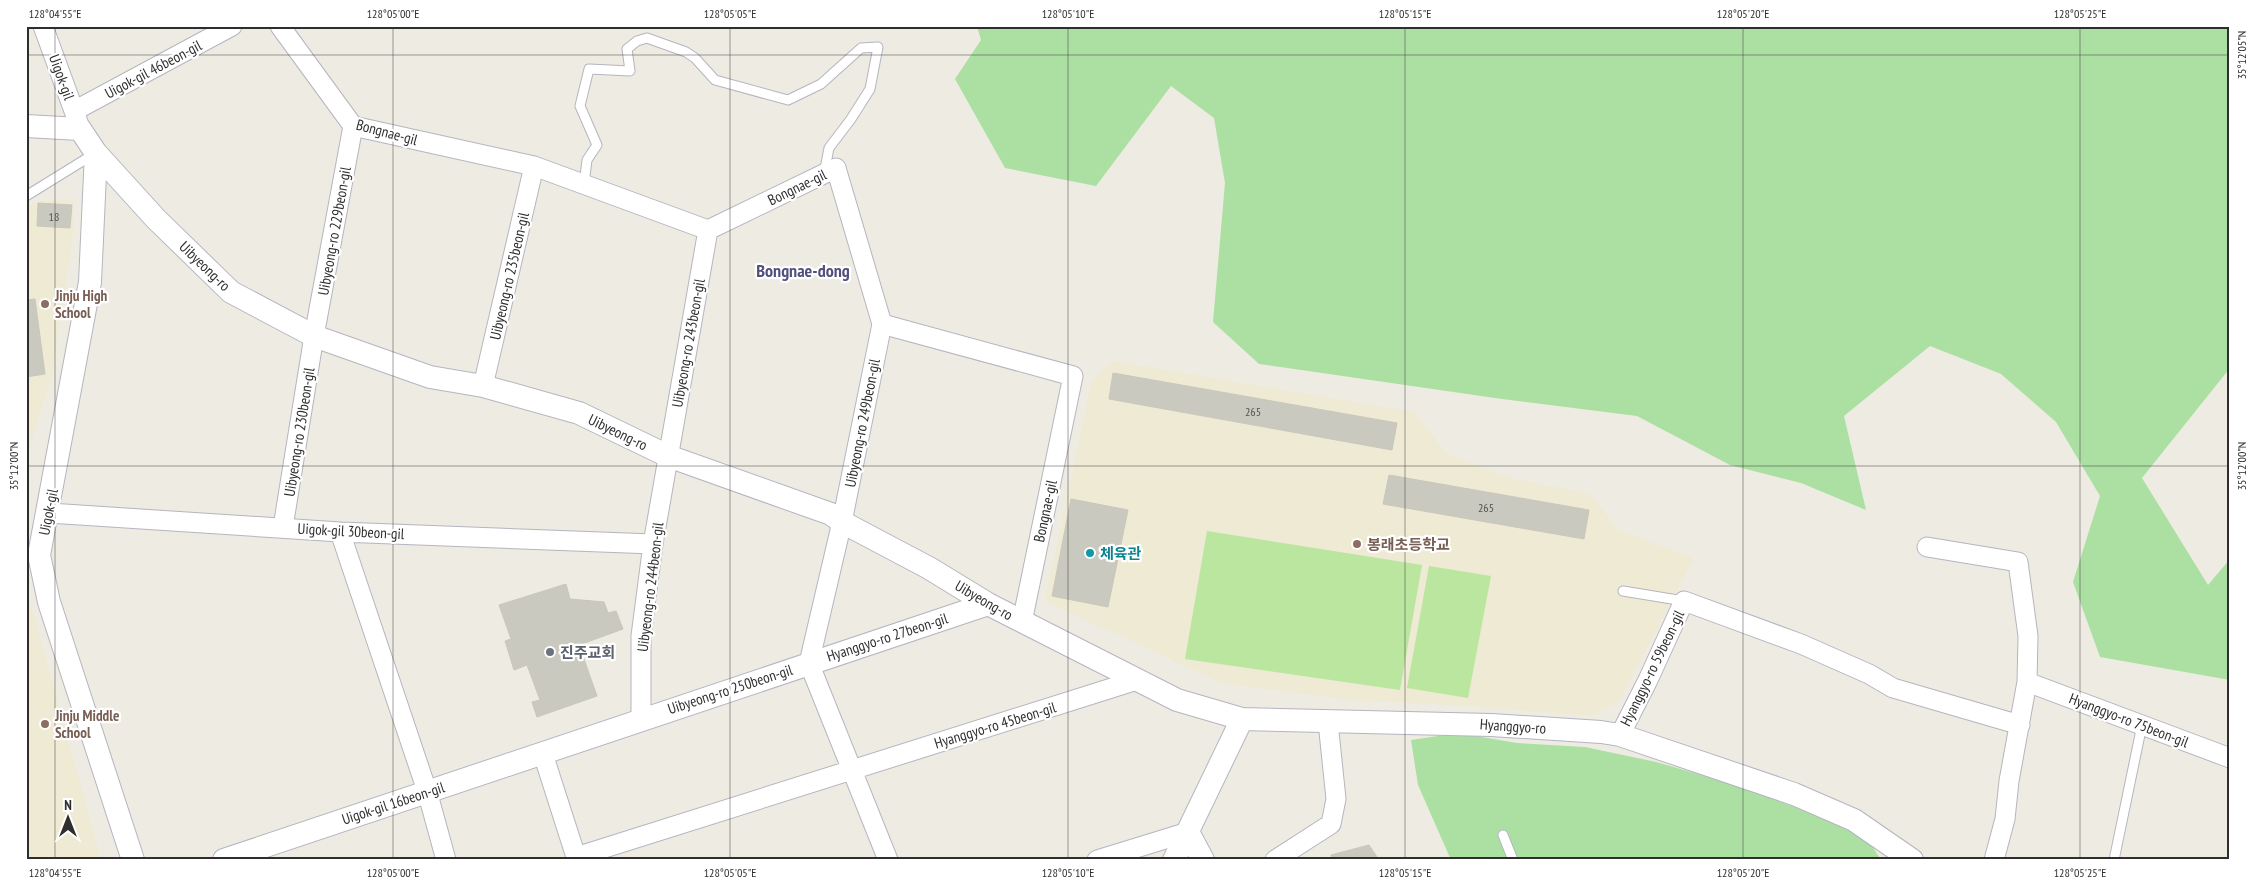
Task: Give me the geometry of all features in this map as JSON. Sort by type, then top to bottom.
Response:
[{"type":"street","name":"Uigok-gil","points":[[43,26],[77,120]]},
{"type":"street","name":"Uigok-gil 46beon-gil","points":[[77,120],[232,26]]},
{"type":"street","name":"Bongnae-gil","points":[[280,26],[353,126],[534,166],[708,230],[836,168],[882,324],[1073,376],[1022,622]]},
{"type":"street","points":[[26,126],[77,120]]},
{"type":"street","name":"Uibyeong-ro","points":[[77,120],[96,153],[156,219],[232,292],[314,336],[430,377],[484,386],[578,413],[668,456],[831,514],[842,522],[930,568],[988,604],[1177,700],[1242,719]]},
{"type":"street","name":"Uibyeong-ro 229beon-gil","points":[[314,336],[353,126]]},
{"type":"street","name":"Uigok-gil","points":[[96,153],[90,282],[49,513],[39,555],[49,602],[133,860]]},
{"type":"street","name":"Uibyeong-ro 235beon-gil","points":[[484,386],[534,166]]},
{"type":"street","name":"Uibyeong-ro 243beon-gil","points":[[668,456],[708,230]]},
{"type":"street","name":"Uibyeong-ro 249beon-gil","points":[[842,522],[882,324]]},
{"type":"street","name":"Uibyeong-ro 230beon-gil","points":[[283,527],[314,336]]},
{"type":"street","name":"Uibyeong-ro 244beon-gil","points":[[642,719],[641,636],[653,544],[668,456]]},
{"type":"street","name":"Uigok-gil 30beon-gil","points":[[49,513],[340,532],[653,544]]},
{"type":"street","name":"Uibyeong-ro 250beon-gil","points":[[542,754],[809,663],[842,522]]},
{"type":"street","points":[[340,532],[427,792],[446,860]]},
{"type":"street","points":[[1927,548],[2018,562],[2028,636],[2028,682],[2009,781],[2005,819],[1994,860]]},
{"type":"street","points":[[1684,601],[1801,644],[1869,674],[1893,688],[2020,724]]},
{"type":"street","name":"Hyanggyo-ro 59beon-gil","points":[[1620,736],[1684,601]]},
{"type":"street","name":"Hyanggyo-ro 27beon-gil","points":[[888,860],[809,663],[988,604]]},
{"type":"street","name":"Hyanggyo-ro 45beon-gil","points":[[852,769],[1138,680]]},
{"type":"street","name":"Hyanggyo-ro 75beon-gil","points":[[2028,682],[2230,758]]},
{"type":"street","points":[[1174,860],[1242,719]]},
{"type":"street","name":"Hyanggyo-ro","points":[[1242,719],[1491,724],[1601,732],[1620,736],[1794,794],[1854,820],[1912,860]]},
{"type":"street","points":[[1275,860],[1331,824],[1336,798],[1328,722]]},
{"type":"street","points":[[542,754],[577,858],[852,769]]},
{"type":"street","name":"Uigok-gil 16beon-gil","points":[[238,857],[542,754]]},
{"type":"street","points":[[1097,860],[1188,832]]},
{"type":"street","points":[[1188,832],[1204,860]]},
{"type":"lane","points":[[584,184],[586,160],[597,145],[580,106],[589,69],[630,71],[627,49],[637,41],[647,38],[686,52],[695,58],[715,80],[788,100],[821,84],[861,48],[878,47],[870,89],[851,119],[829,148],[824,174]]},
{"type":"lane","points":[[26,196],[96,153]]},
{"type":"lane","points":[[1623,591],[1684,601]]},
{"type":"lane","points":[[2114,860],[2142,725]]},
{"type":"lane","points":[[1503,835],[1513,860]]},
{"type":"shaded area","name":"Jinju High School","points":[[73,199],[73,232],[52,376],[26,457],[26,206],[42,201]]},
{"type":"shaded area","name":"봉래초등학교","points":[[1113,361],[1414,412],[1447,454],[1510,478],[1591,494],[1618,530],[1694,558],[1619,701],[1592,716],[1476,706],[1349,700],[1222,683],[1045,601],[1092,381]]},
{"type":"shaded area","name":"Jinju Middle School","points":[[26,587],[101,860],[26,860]]},
{"type":"green space","points":[[977,26],[2230,26],[2230,368],[2142,478],[2208,585],[2230,559],[2230,680],[2100,657],[2073,582],[2100,496],[2056,422],[2001,374],[1930,346],[1844,416],[1866,510],[1801,483],[1730,465],[1637,416],[1502,399],[1259,364],[1213,322],[1225,183],[1214,118],[1171,86],[1096,186],[1005,168],[955,79],[981,40]]},
{"type":"green space","points":[[1207,531],[1422,565],[1400,690],[1185,659]]},
{"type":"green space","points":[[1429,566],[1491,576],[1468,698],[1407,688]]},
{"type":"green space","points":[[1458,733],[1517,743],[1585,747],[1656,762],[1719,780],[1831,820],[1867,838],[1881,860],[1451,860],[1418,785],[1411,740]]},
{"type":"building","points":[[38,203],[72,205],[70,228],[37,226]]},
{"type":"building","points":[[35,299],[45,374],[26,377],[26,300]]},
{"type":"building","points":[[1113,373],[1397,423],[1392,450],[1109,399]]},
{"type":"building","points":[[1389,475],[1589,510],[1584,539],[1383,504]]},
{"type":"building","name":"체육관","points":[[1071,499],[1128,510],[1108,607],[1052,596]]},
{"type":"building","points":[[566,584],[570,599],[604,602],[608,613],[616,611],[623,629],[579,645],[597,696],[537,717],[532,702],[540,700],[527,665],[514,670],[505,641],[511,639],[499,605]]},
{"type":"building","points":[[1369,845],[1379,860],[1332,860],[1331,855]]},
{"type":"place","name":"Jinju High School","points":[[45,304]]},
{"type":"place","name":"봉래초등학교","points":[[1357,544]]},
{"type":"place","name":"체육관","points":[[1090,553]]},
{"type":"place","name":"진주교회","points":[[550,652]]},
{"type":"place","name":"Jinju Middle School","points":[[45,724]]},
{"type":"district","name":"Bongnae-dong","points":[[803,270]]}]
